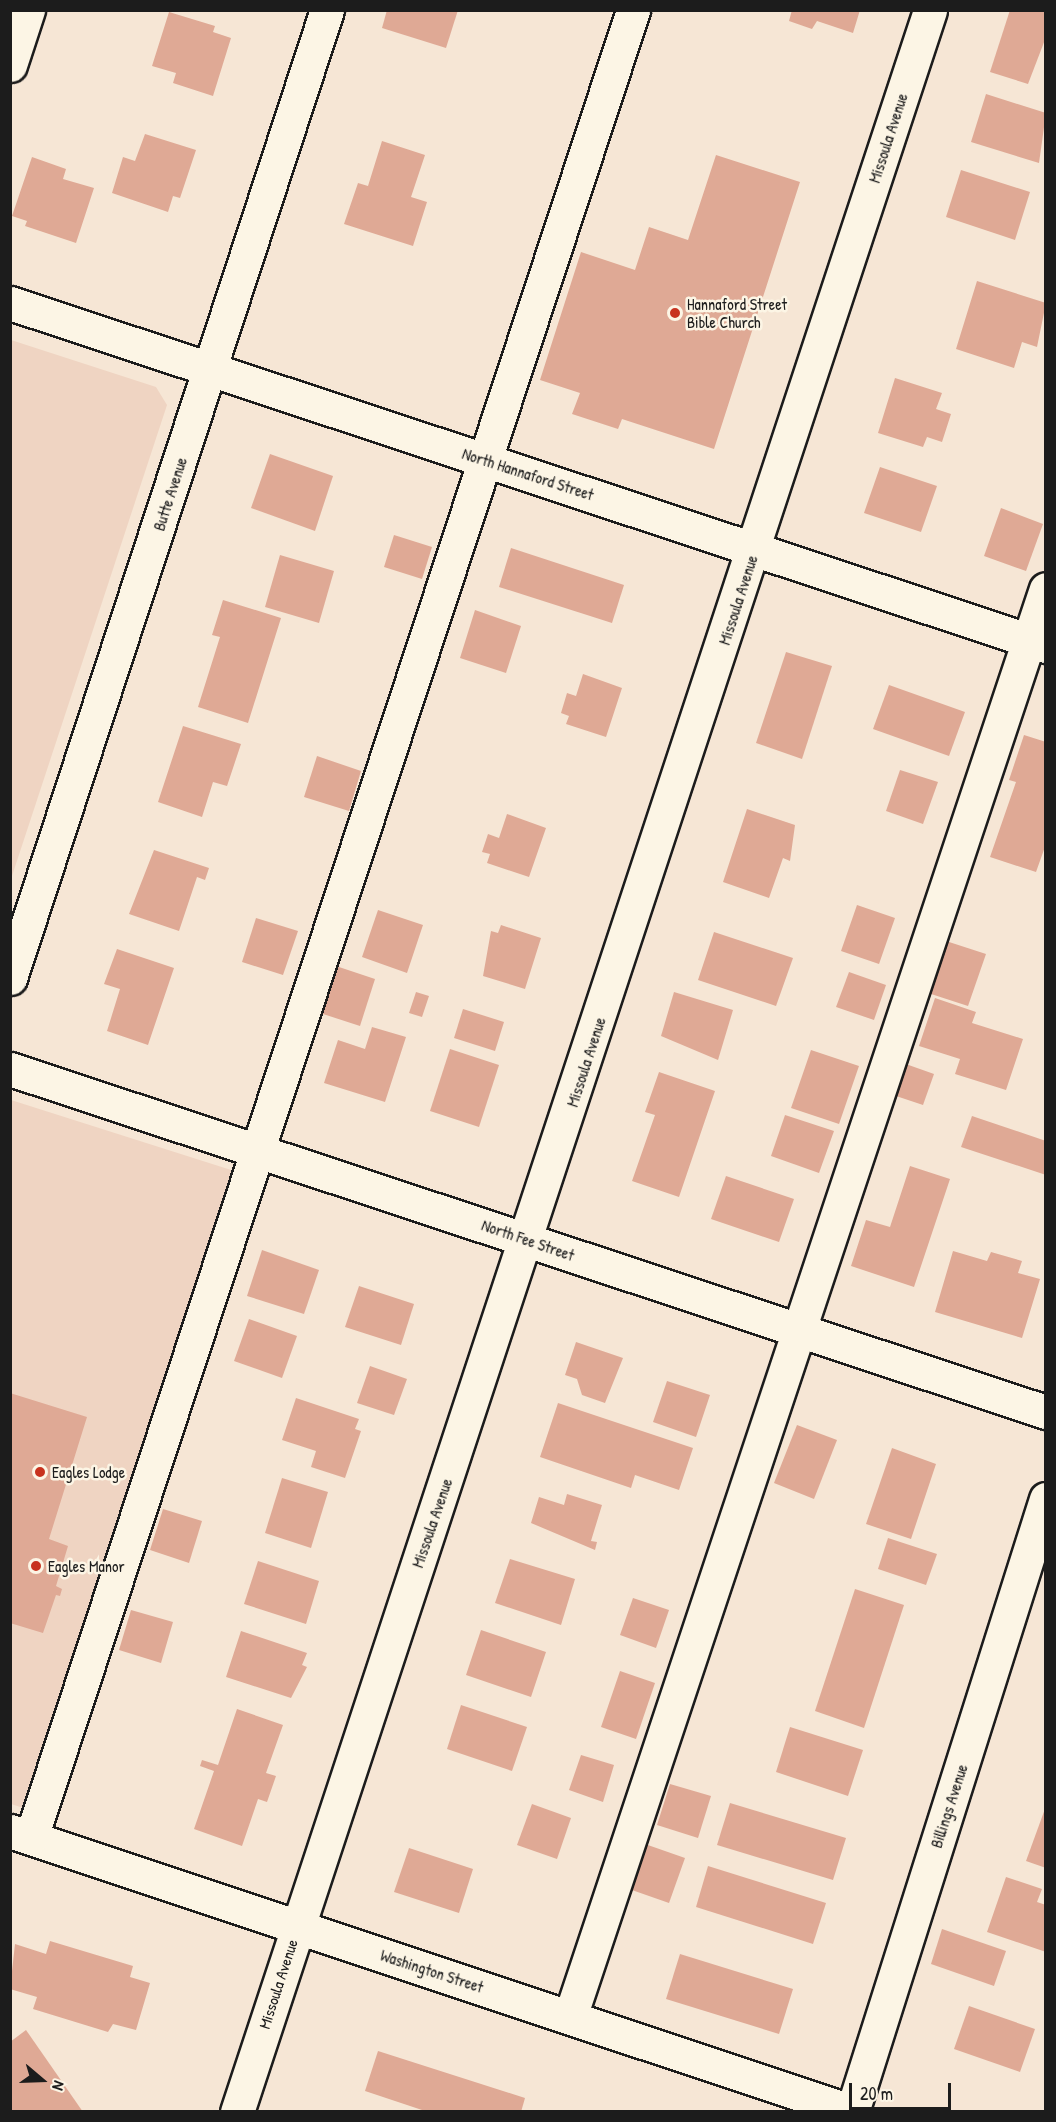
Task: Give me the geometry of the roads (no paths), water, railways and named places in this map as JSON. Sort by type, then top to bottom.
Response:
[{"type":"street","points":[[10,65],[28,10]]},
{"type":"street","name":"Butte Avenue","points":[[10,978],[327,10]]},
{"type":"street","points":[[21,1835],[259,1151],[633,10]]},
{"type":"street","name":"Missoula Avenue","points":[[237,2112],[297,1926],[528,1239],[930,10]]},
{"type":"street","name":"North Hannaford Street","points":[[10,303],[1037,644]]},
{"type":"street","points":[[570,2017],[798,1332],[1037,644],[1046,589]]},
{"type":"street","name":"North Fee Street","points":[[10,1069],[528,1239],[798,1332],[1046,1412]]},
{"type":"street","name":"Billings Avenue","points":[[852,2111],[1046,1500]]},
{"type":"street","name":"Washington Street","points":[[21,1835],[852,2111]]},
{"type":"place","name":"Hannaford Street Bible Church","points":[[675,313]]},
{"type":"place","name":"Eagles Lodge","points":[[40,1472]]},
{"type":"place","name":"Eagles Manor","points":[[36,1566]]}]
